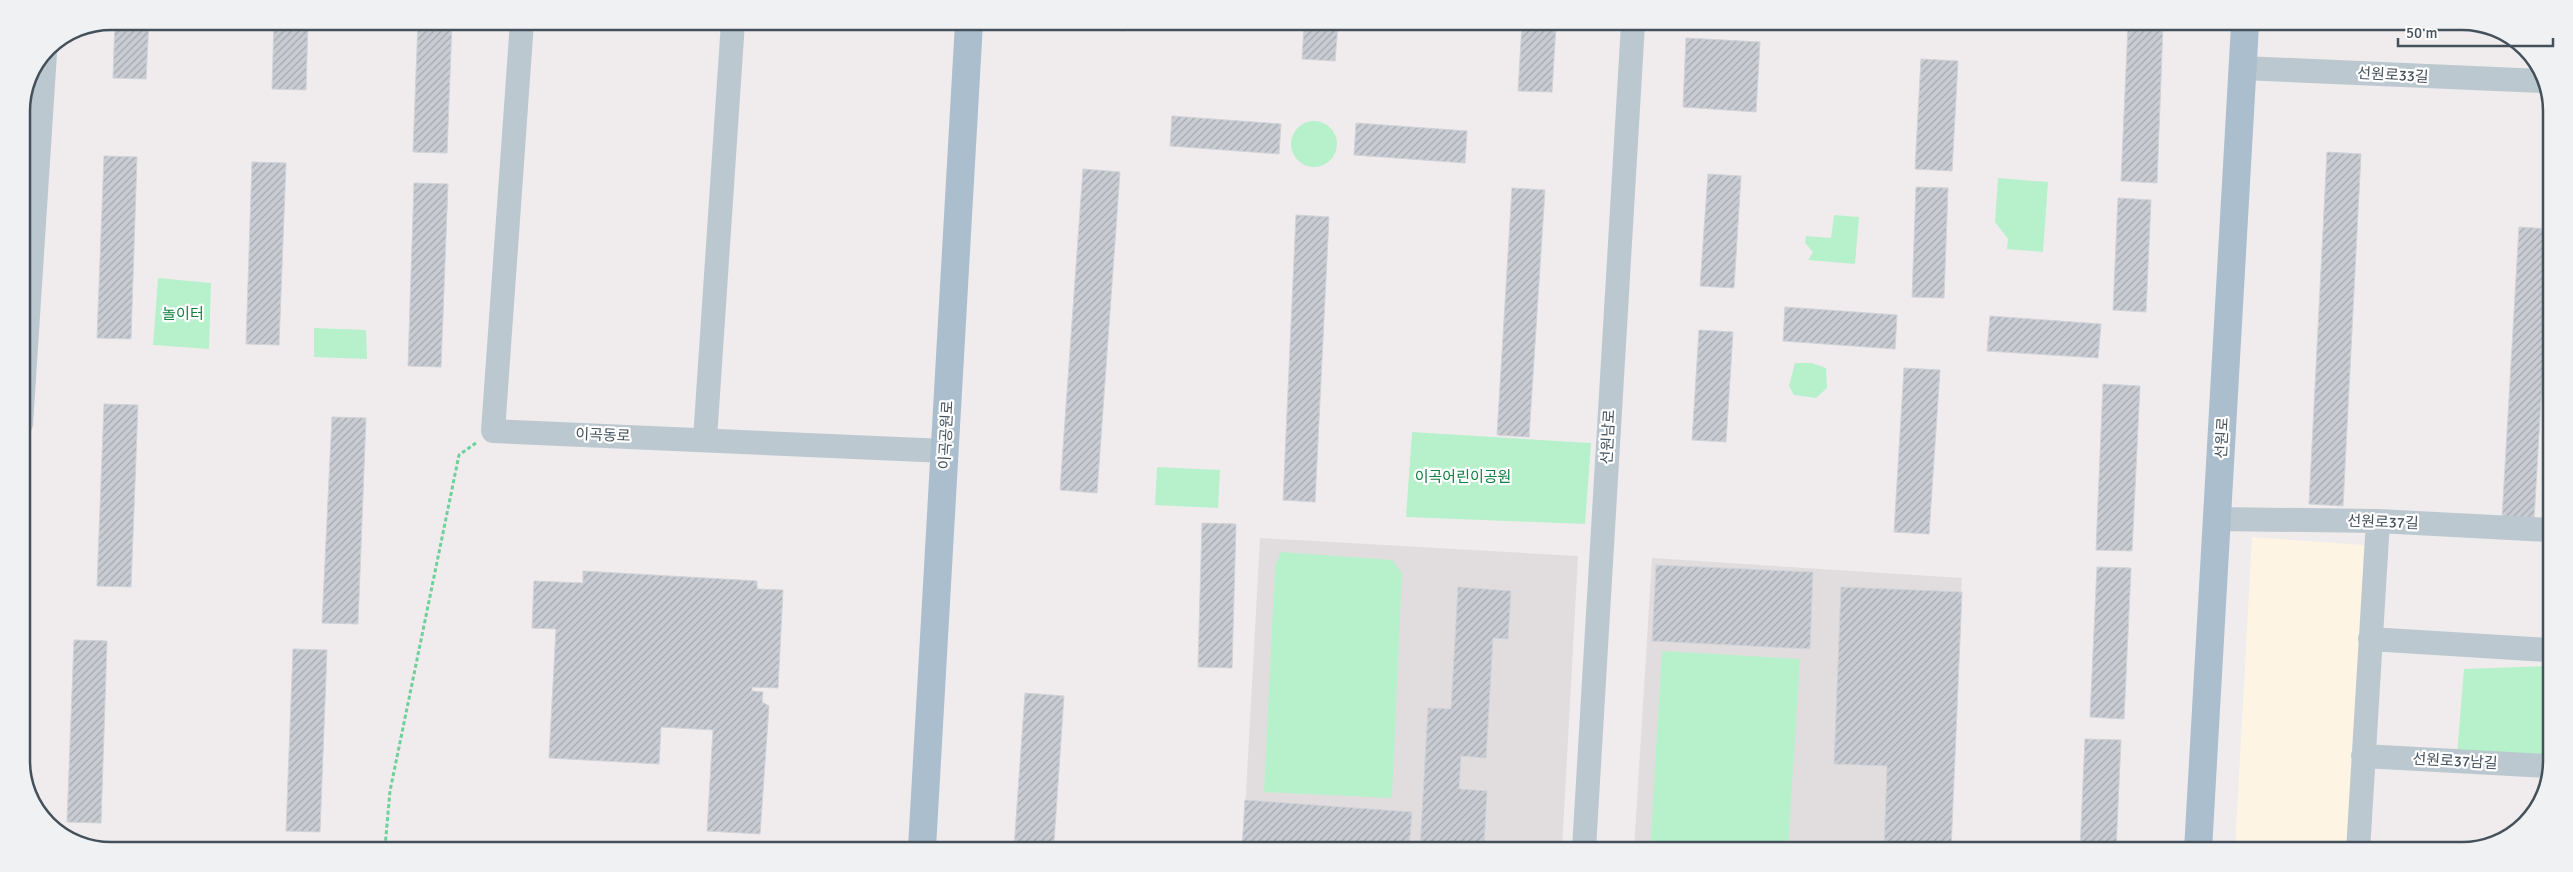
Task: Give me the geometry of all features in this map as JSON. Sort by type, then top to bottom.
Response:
[{"type":"main road","name":"이곡공원로","points":[[922,842],[969,30]]},
{"type":"main road","name":"선원로","points":[[2198,842],[2245,30]]},
{"type":"street","points":[[493,431],[521,30]]},
{"type":"street","points":[[705,439],[732,30]]},
{"type":"street","name":"선원남로","points":[[1584,842],[1633,30]]},
{"type":"street","points":[[30,267],[44,66]]},
{"type":"street","name":"선원로33길","points":[[2243,68],[2537,81]]},
{"type":"street","name":"이곡동로","points":[[493,431],[945,451]]},
{"type":"street","name":"선원로37길","points":[[2217,519],[2378,522],[2543,530]]},
{"type":"street","points":[[2358,842],[2378,522]]},
{"type":"street","points":[[2370,639],[2543,650]]},
{"type":"street","name":"선원로37남길","points":[[2363,756],[2542,766]]},
{"type":"path","points":[[385,842],[390,791],[459,455],[493,431]]},
{"type":"shaded area","points":[[2252,537],[2364,545],[2349,842],[2235,842]]},
{"type":"shaded area","points":[[1260,538],[1578,556],[1562,842],[1243,842]]},
{"type":"shaded area","points":[[1652,558],[1962,578],[1946,842],[1634,842]]},
{"type":"green space","points":[[1309,121],[1319,121],[1333,131],[1337,144],[1333,157],[1327,163],[1319,167],[1309,167],[1295,157],[1291,149],[1291,139],[1301,125]]},
{"type":"green space","points":[[1998,178],[2048,182],[2043,252],[2007,249],[2008,239],[1995,222]]},
{"type":"green space","points":[[1834,215],[1859,217],[1855,264],[1808,260],[1813,252],[1805,243],[1806,236],[1831,238]]},
{"type":"green space","name":"놀이터","points":[[158,278],[211,283],[209,349],[153,345]]},
{"type":"green space","points":[[314,328],[366,330],[367,359],[314,357]]},
{"type":"green space","points":[[1795,363],[1812,363],[1826,368],[1827,388],[1816,398],[1794,395],[1789,386]]},
{"type":"green space","name":"이곡어린이공원","points":[[1412,432],[1591,443],[1585,524],[1406,517]]},
{"type":"green space","points":[[1157,467],[1220,470],[1218,508],[1155,505]]},
{"type":"green space","points":[[1281,552],[1392,560],[1402,573],[1392,798],[1264,792],[1275,566]]},
{"type":"green space","points":[[1662,651],[1800,659],[1788,842],[1650,842]]},
{"type":"green space","points":[[2543,666],[2543,764],[2456,767],[2464,669]]},
{"type":"building","points":[[115,30],[149,30],[146,79],[113,78]]},
{"type":"building","points":[[274,30],[308,30],[306,90],[272,89]]},
{"type":"building","points":[[418,30],[452,30],[447,153],[413,152]]},
{"type":"building","points":[[1304,30],[1338,30],[1335,61],[1302,59]]},
{"type":"building","points":[[1522,30],[1556,30],[1552,92],[1518,91]]},
{"type":"building","points":[[2128,30],[2163,30],[2157,183],[2121,181]]},
{"type":"building","points":[[1686,38],[1760,42],[1756,112],[1683,107]]},
{"type":"building","points":[[1921,59],[1958,61],[1952,171],[1915,169]]},
{"type":"building","points":[[1172,116],[1281,124],[1279,154],[1170,146]]},
{"type":"building","points":[[1356,123],[1467,131],[1465,163],[1354,155]]},
{"type":"building","points":[[2327,152],[2361,154],[2343,506],[2309,504]]},
{"type":"building","points":[[104,156],[137,157],[131,339],[97,338]]},
{"type":"building","points":[[252,162],[286,163],[279,345],[246,344]]},
{"type":"building","points":[[1083,169],[1120,172],[1097,493],[1060,490]]},
{"type":"building","points":[[1708,174],[1741,176],[1734,288],[1700,286]]},
{"type":"building","points":[[414,183],[448,184],[441,367],[408,366]]},
{"type":"building","points":[[1916,187],[1948,188],[1944,298],[1912,297]]},
{"type":"building","points":[[1512,188],[1545,190],[1529,437],[1497,435]]},
{"type":"building","points":[[2118,198],[2151,200],[2146,312],[2113,310]]},
{"type":"building","points":[[1296,215],[1329,217],[1315,502],[1283,500]]},
{"type":"building","points":[[2519,227],[2543,228],[2543,366],[2534,520],[2502,518]]},
{"type":"building","points":[[1785,307],[1897,315],[1895,349],[1783,341]]},
{"type":"building","points":[[1990,316],[2101,324],[2098,358],[1987,351]]},
{"type":"building","points":[[1699,330],[1733,332],[1726,442],[1692,440]]},
{"type":"building","points":[[1904,368],[1940,370],[1929,534],[1894,532]]},
{"type":"building","points":[[2103,384],[2140,386],[2132,551],[2096,550]]},
{"type":"building","points":[[104,404],[138,405],[131,587],[97,586]]},
{"type":"building","points":[[332,417],[366,418],[358,624],[322,623]]},
{"type":"building","points":[[1202,523],[1236,524],[1232,668],[1198,667]]},
{"type":"building","points":[[1656,565],[1813,572],[1810,649],[1652,641]]},
{"type":"building","points":[[2097,567],[2131,568],[2124,719],[2090,717]]},
{"type":"building","points":[[583,571],[757,581],[757,589],[783,590],[778,688],[752,687],[752,691],[763,692],[762,702],[769,706],[760,834],[707,831],[713,730],[661,727],[659,764],[549,758],[556,629],[532,628],[534,581],[583,583]]},
{"type":"building","points":[[1458,587],[1511,591],[1508,639],[1493,638],[1486,758],[1461,756],[1459,789],[1487,791],[1484,842],[1420,842],[1428,708],[1451,709]]},
{"type":"building","points":[[1841,587],[1962,592],[1951,842],[1884,842],[1887,766],[1834,764]]},
{"type":"building","points":[[74,640],[107,641],[101,823],[67,822]]},
{"type":"building","points":[[293,649],[327,650],[320,832],[286,831]]},
{"type":"building","points":[[1025,693],[1064,696],[1054,842],[1014,842]]},
{"type":"building","points":[[2085,739],[2121,740],[2116,842],[2080,842]]},
{"type":"building","points":[[1245,800],[1412,812],[1410,842],[1242,842]]}]
